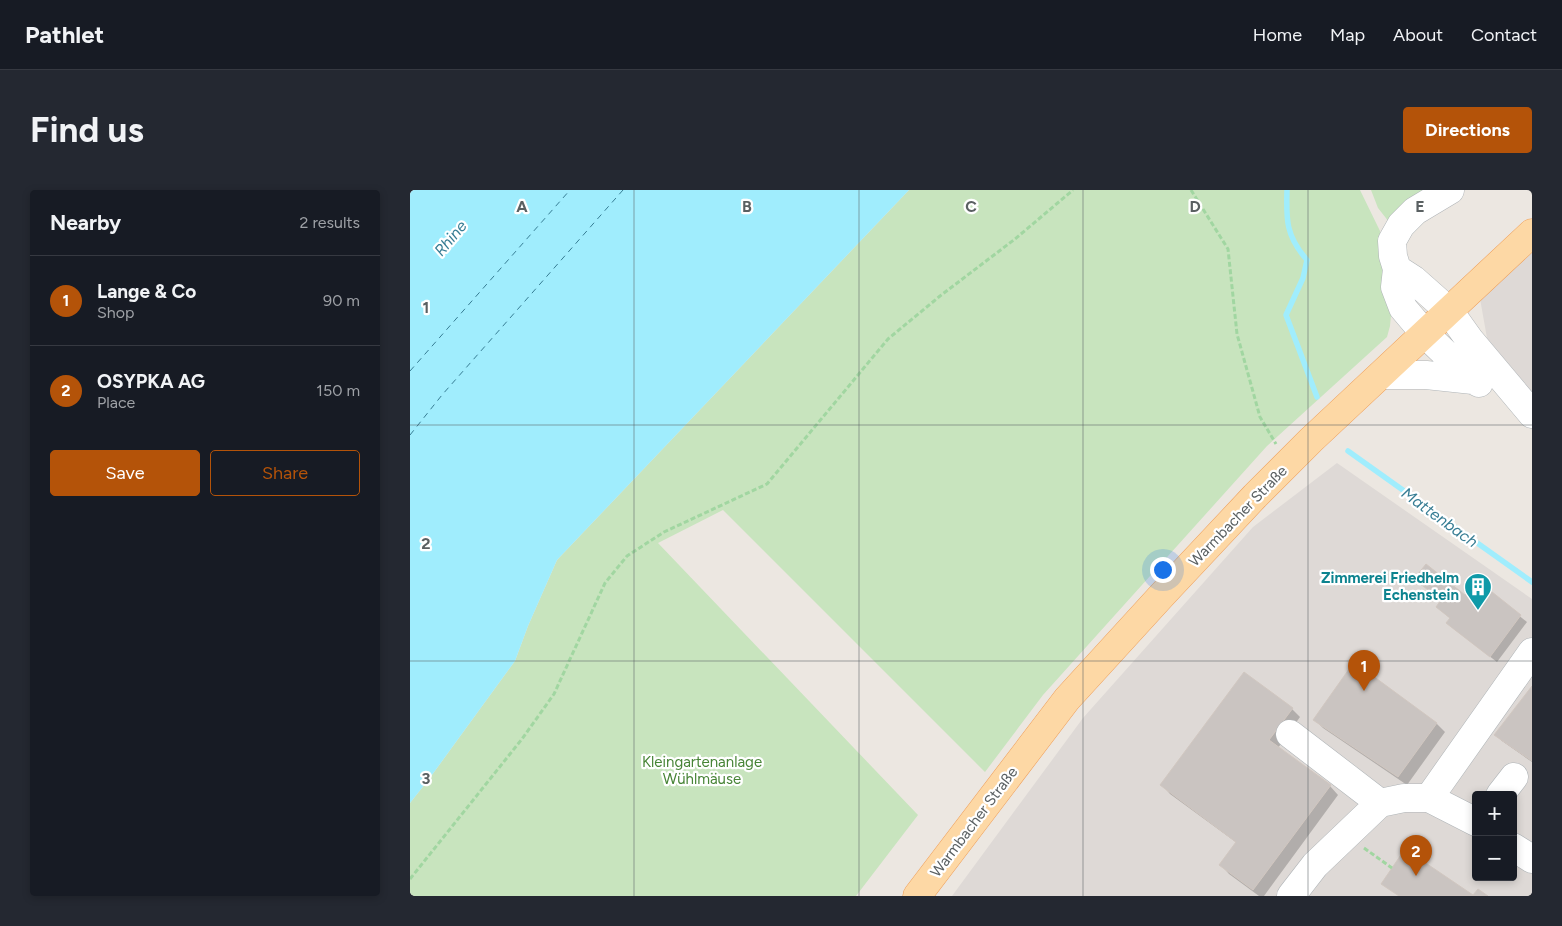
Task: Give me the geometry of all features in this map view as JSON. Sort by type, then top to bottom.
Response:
[{"type":"main road","name":"Warmbacher Straße","points":[[918,896],[1067,699],[1215,538],[1288,464],[1532,233]]},
{"type":"street","points":[[1450,190],[1415,211],[1401,225],[1392,240],[1393,256],[1397,269],[1395,287],[1403,308],[1425,334],[1474,380],[1532,421]]},
{"type":"street","points":[[1397,269],[1414,280],[1448,311],[1532,414]]},
{"type":"street","points":[[1382,375],[1426,375],[1474,380]]},
{"type":"street","points":[[1428,798],[1532,652]]},
{"type":"street","points":[[1290,734],[1380,803]]},
{"type":"street","points":[[1291,896],[1315,865],[1380,803],[1404,798],[1428,798],[1472,820]]},
{"type":"street","points":[[1517,850],[1532,859]]},
{"type":"path","points":[[410,879],[522,739],[554,694],[605,582],[627,556],[664,532],[767,484],[888,340],[940,296],[1015,240],[1073,190]]},
{"type":"path","points":[[1191,190],[1228,249],[1237,334],[1260,417],[1288,464]]},
{"type":"path","points":[[1345,835],[1392,868]]},
{"type":"shaded area","points":[[1532,244],[1532,396],[1520,385],[1487,338],[1479,293]]},
{"type":"shaded area","points":[[1337,463],[1532,599],[1532,896],[952,896],[1083,718],[1253,527]]},
{"type":"green space","name":"Kleingartenanlage Wühlmäuse","points":[[909,190],[1360,190],[1380,231],[1380,247],[1391,315],[1387,337],[1267,446],[1043,695],[985,772],[723,510],[658,543],[918,815],[856,896],[410,896],[410,803],[515,661],[557,560]]},
{"type":"green space","points":[[1371,190],[1427,190],[1389,222],[1378,208]]},
{"type":"water","name":"Rhine","points":[[410,190],[909,190],[557,560],[515,661],[410,803]]},
{"type":"building","name":"Zimmerei Friedhelm Echenstein","points":[[1426,564],[1465,595],[1477,580],[1521,615],[1490,657],[1446,623],[1450,618],[1436,607],[1441,600],[1414,579]]},
{"type":"building","points":[[1354,662],[1437,723],[1398,777],[1313,720]]},
{"type":"building","points":[[1244,672],[1293,708],[1269,740],[1331,785],[1253,890],[1219,865],[1236,842],[1160,785]]},
{"type":"building","points":[[1532,686],[1532,761],[1494,735]]},
{"type":"building","points":[[1405,849],[1473,895],[1478,889],[1488,896],[1399,896],[1381,884]]},
{"type":"waterway","points":[[1287,190],[1287,219],[1291,235],[1307,260],[1303,278],[1286,315],[1317,397]]},
{"type":"waterway","name":"Mattenbach","points":[[1348,451],[1532,582]]},
{"type":"ferry route","points":[[410,371],[570,190]]},
{"type":"ferry route","points":[[410,435],[442,395],[623,190]]},
{"type":"place","name":"Zimmerei Friedhelm Echenstein","points":[[1478,611]]},
{"type":"place","name":"Lange & Co","points":[[1364,691]]},
{"type":"place","name":"OSYPKA AG","points":[[1416,876]]}]
